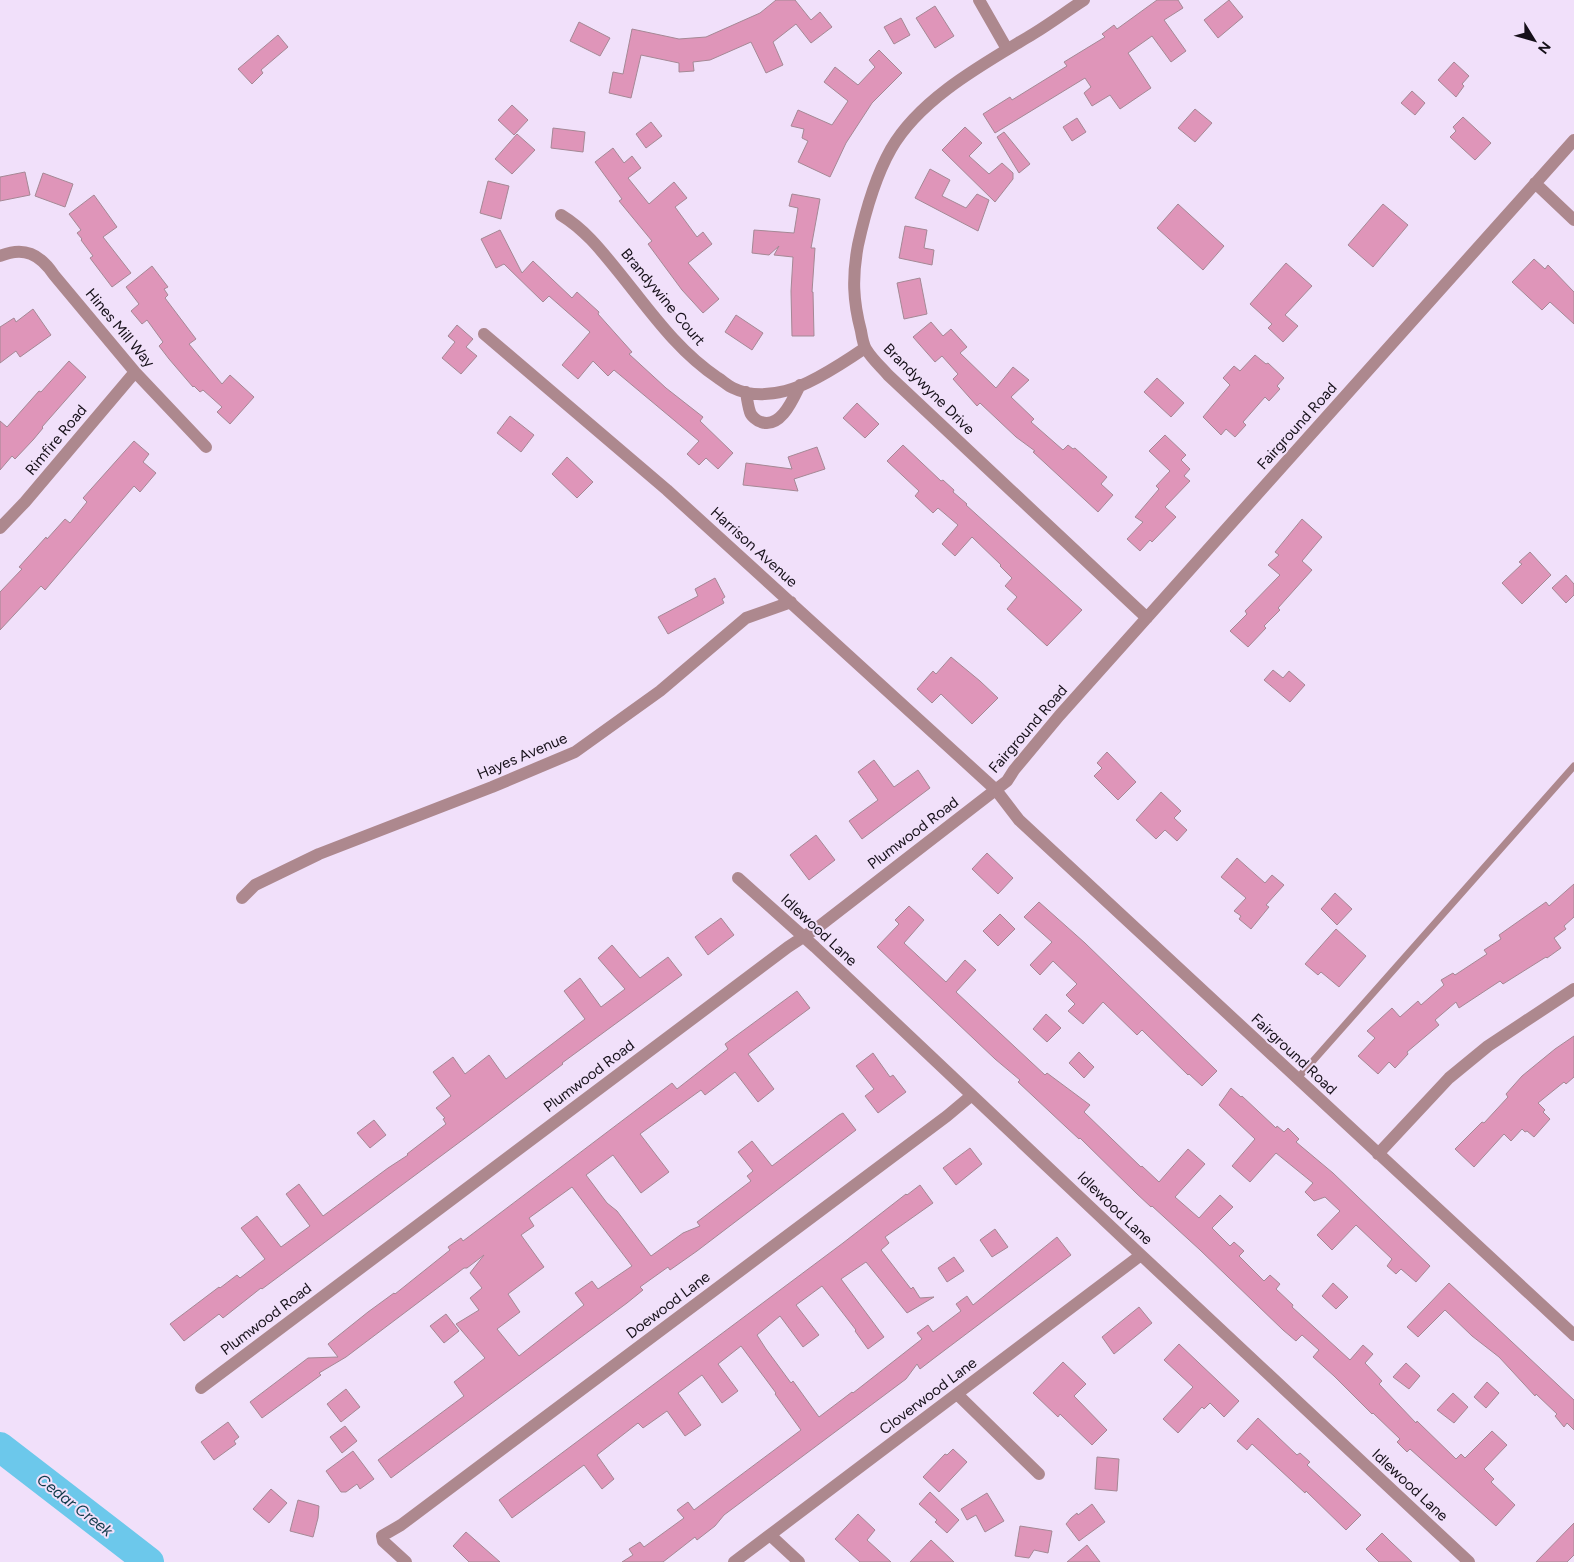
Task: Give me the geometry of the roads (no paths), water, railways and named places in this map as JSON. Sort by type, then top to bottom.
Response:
[{"type":"street","points":[[979,0],[1007,49]]},
{"type":"street","name":"Brandywyne Drive","points":[[1084,0],[1007,49],[944,93],[916,117],[891,149],[878,177],[862,224],[856,257],[853,291],[855,308],[865,348],[888,375],[1148,618]]},
{"type":"street","name":"Fairground Road","points":[[1574,140],[1059,716],[1007,781],[996,790],[1019,820],[1574,1335]]},
{"type":"street","points":[[1535,183],[1574,220]]},
{"type":"street","name":"Brandywine Court","points":[[561,215],[583,230],[600,248],[685,352],[705,370],[733,388],[746,392],[768,394],[787,391],[800,386],[865,348]]},
{"type":"street","name":"Hines Mill Way","points":[[0,256],[10,252],[24,251],[46,263],[135,372],[206,447]]},
{"type":"street","name":"Harrison Avenue","points":[[484,334],[667,490],[996,790]]},
{"type":"street","name":"Rimfire Road","points":[[0,528],[25,502],[135,372]]},
{"type":"street","points":[[746,392],[750,414],[759,422],[768,424],[782,417],[791,405],[800,386]]},
{"type":"street","name":"Hayes Avenue","points":[[242,898],[255,885],[319,854],[492,787],[574,752],[660,691],[746,618],[791,602]]},
{"type":"street","name":"Plumwood Road","points":[[201,1388],[788,947],[804,937],[996,790]]},
{"type":"street","name":"Idlewood Lane","points":[[738,878],[804,937],[1469,1562]]},
{"type":"street","points":[[1378,1154],[1449,1078],[1488,1046],[1574,990]]},
{"type":"street","name":"Doewood Lane","points":[[406,1562],[383,1541],[382,1536],[402,1525],[947,1116],[972,1095]]},
{"type":"street","name":"Cloverwood Lane","points":[[734,1562],[1141,1255]]},
{"type":"street","points":[[958,1394],[1039,1474]]},
{"type":"street","points":[[770,1535],[798,1562]]},
{"type":"lane","points":[[1297,1079],[1574,766]]},
{"type":"waterway","name":"Cedar Creek","points":[[0,1447],[149,1562]]}]
